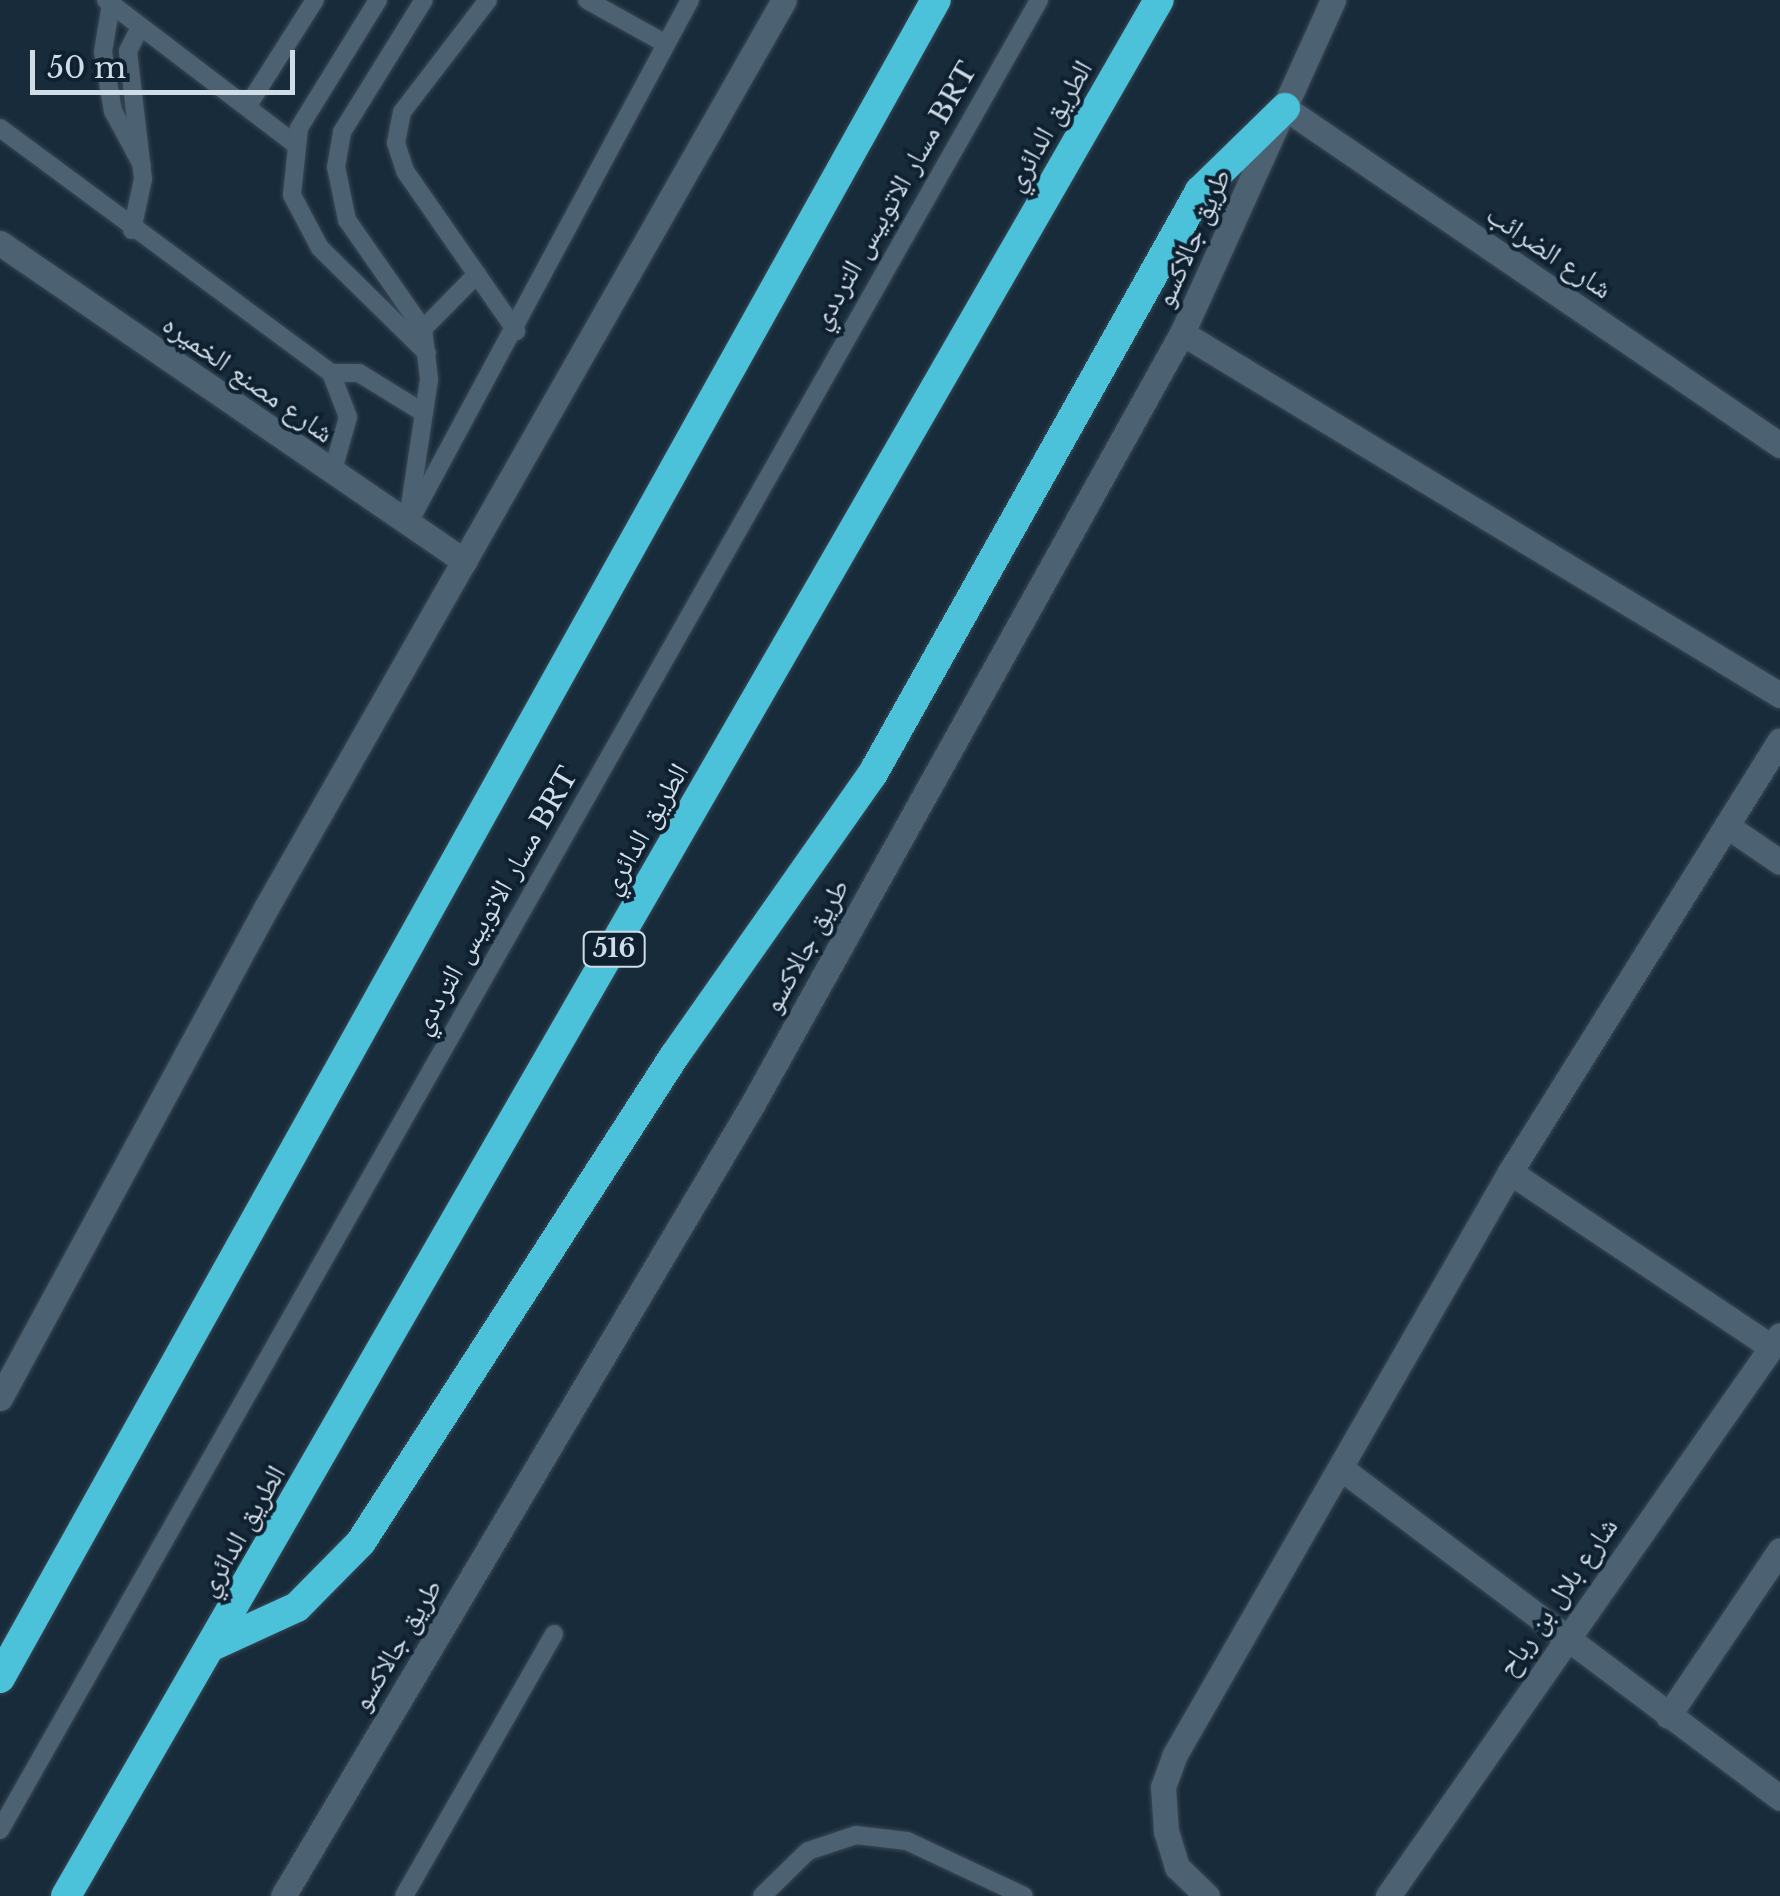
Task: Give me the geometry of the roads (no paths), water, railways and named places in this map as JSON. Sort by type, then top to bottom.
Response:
[{"type":"highway","points":[[0,1678],[936,0]]},
{"type":"highway","name":"الطريق الدائري","points":[[66,1896],[1159,0]]},
{"type":"highway","points":[[214,1645],[296,1607],[361,1542],[675,1054],[872,775],[1200,191],[1284,108]]},
{"type":"street","points":[[0,1398],[464,561],[784,0]]},
{"type":"street","name":"طريق جالاكسو","points":[[283,1896],[751,1107],[1182,334],[1333,0]]},
{"type":"street","name":"شارع الضرائب","points":[[1284,108],[1780,445]]},
{"type":"street","name":"شارع مصنع الخميره","points":[[0,243],[407,526],[464,561]]},
{"type":"street","points":[[1182,334],[1780,695]]},
{"type":"street","points":[[1207,1896],[1177,1867],[1163,1787],[1510,1172],[1780,740]]},
{"type":"street","points":[[1727,826],[1780,862]]},
{"type":"street","points":[[1510,1172],[1776,1341]]},
{"type":"street","name":"شارع بلال بن رباح","points":[[1388,1896],[1563,1640],[1776,1341]]},
{"type":"street","points":[[1342,1469],[1563,1640],[1780,1798]]},
{"type":"street","points":[[1668,1716],[1780,1550]]},
{"type":"lane","points":[[247,107],[315,0]]},
{"type":"lane","points":[[378,0],[294,143],[292,195],[308,232],[428,354]]},
{"type":"lane","points":[[407,526],[424,412],[428,354],[423,329],[347,220],[336,167],[342,132],[424,0]]},
{"type":"lane","points":[[488,0],[396,127],[404,171],[516,331]]},
{"type":"lane","points":[[587,0],[666,44]]},
{"type":"lane","points":[[407,526],[516,331],[690,0]]},
{"type":"lane","name":"مسار الاتوبيس الترددي BRT","points":[[0,1830],[1039,0]]},
{"type":"lane","points":[[108,2],[294,143]]},
{"type":"lane","points":[[108,2],[103,52],[113,111],[143,166]]},
{"type":"lane","points":[[132,230],[143,166],[128,64],[140,27]]},
{"type":"lane","points":[[0,128],[132,230],[331,374],[348,417],[332,474]]},
{"type":"lane","points":[[423,329],[477,274]]},
{"type":"lane","points":[[331,374],[358,373],[424,412]]},
{"type":"lane","points":[[404,1896],[554,1634]]},
{"type":"lane","points":[[762,1896],[808,1851],[856,1836],[907,1841],[1024,1896]]}]
